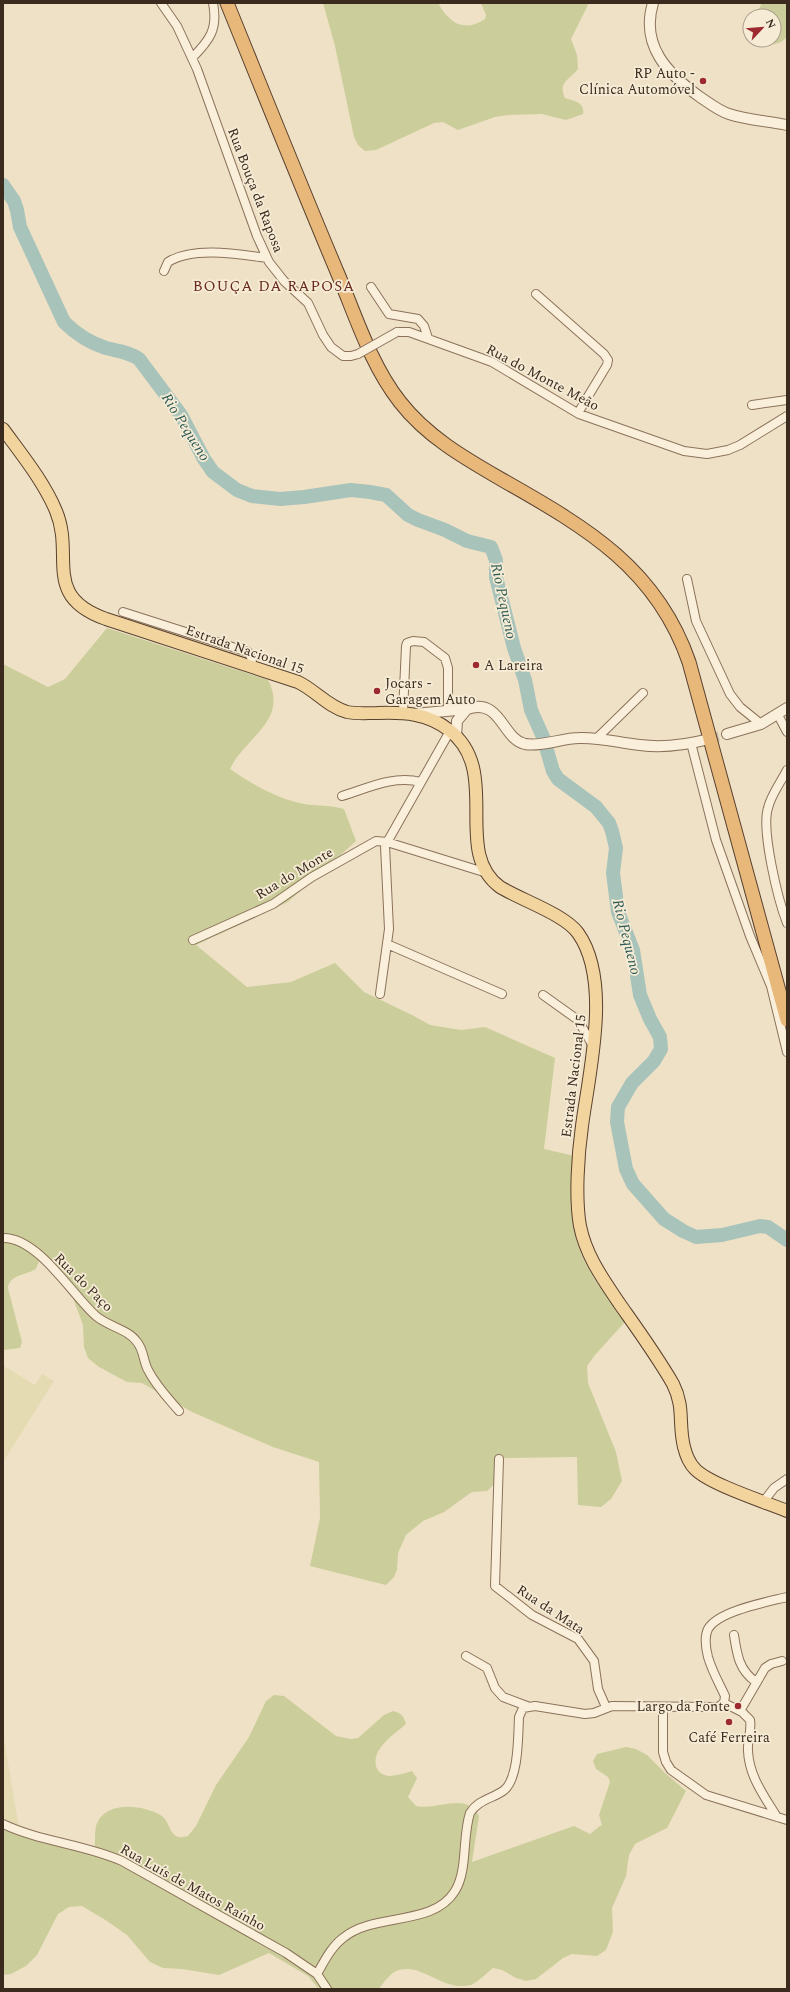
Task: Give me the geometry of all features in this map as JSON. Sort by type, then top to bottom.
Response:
[{"type":"highway","points":[[227,3],[314,218],[373,354],[385,379],[399,401],[428,430],[453,450],[571,520],[606,545],[642,580],[670,621],[686,654],[692,674],[787,1020]]},
{"type":"highway","points":[[235,3],[364,315],[387,365],[404,394],[432,424],[468,451],[584,519],[611,539],[642,569],[673,610],[689,642],[700,676],[787,989]]},
{"type":"main road","name":"Estrada Nacional 15","points":[[3,429],[42,485],[54,507],[61,528],[63,577],[68,591],[77,602],[88,611],[101,617],[303,684],[332,705],[345,711],[359,714],[408,713],[446,727],[468,753],[474,767],[477,795],[478,849],[482,864],[487,873],[500,887],[562,920],[578,933],[587,953],[594,981],[596,1013],[594,1048],[579,1152],[579,1212],[586,1247],[599,1274],[657,1358],[678,1393],[681,1403],[684,1447],[694,1468],[707,1478],[787,1511]]},
{"type":"street","name":"Rua Bouça da Raposa","points":[[161,3],[177,26],[192,58],[266,258],[281,278],[308,303],[323,335],[331,347],[346,356],[358,354],[397,332]]},
{"type":"street","points":[[192,58],[207,42],[213,30],[215,18],[213,3]]},
{"type":"street","points":[[654,3],[650,19],[655,49],[663,64],[677,80],[728,114],[787,125]]},
{"type":"street","points":[[164,271],[168,262],[187,253],[235,254],[266,258]]},
{"type":"street","points":[[371,286],[389,314],[418,319],[424,326],[428,338]]},
{"type":"street","points":[[536,294],[608,358],[607,365],[578,413]]},
{"type":"street","name":"Rua do Monte Meão","points":[[397,332],[408,331],[492,362],[578,413],[680,450],[707,454],[724,451],[740,445],[787,416]]},
{"type":"street","points":[[752,405],[787,400]]},
{"type":"street","points":[[687,579],[696,622],[730,694],[740,707],[761,724]]},
{"type":"street","points":[[123,612],[248,652],[252,659],[251,666]]},
{"type":"street","points":[[446,727],[456,724],[459,711],[445,658],[424,642],[413,641],[407,644],[408,713],[459,711]]},
{"type":"street","points":[[597,738],[643,693]]},
{"type":"street","points":[[380,994],[387,944],[389,909],[384,853],[387,842],[421,782],[446,727],[446,715],[479,706],[487,709],[499,717],[520,742],[529,744],[540,744],[579,738],[597,738],[649,746],[709,740]]},
{"type":"street","points":[[727,734],[761,724],[778,715],[787,708]]},
{"type":"street","points":[[778,715],[787,732]]},
{"type":"street","points":[[691,743],[716,840],[750,936],[771,986],[787,1052]]},
{"type":"street","points":[[787,770],[768,806],[766,830],[781,906],[787,923]]},
{"type":"street","points":[[342,796],[390,781],[404,780],[421,782]]},
{"type":"street","name":"Rua do Monte","points":[[193,940],[278,901],[312,877],[369,844],[376,841],[387,842]]},
{"type":"street","points":[[387,842],[487,873]]},
{"type":"street","points":[[387,944],[502,994]]},
{"type":"street","points":[[543,995],[578,1020],[594,1048]]},
{"type":"street","name":"Rua do Paço","points":[[3,1238],[20,1242],[46,1261],[58,1272],[96,1316],[135,1339],[141,1347],[148,1371],[159,1388],[179,1412]]},
{"type":"street","name":"Rua da Mata","points":[[499,1459],[495,1586],[532,1614],[578,1639],[594,1661],[598,1689],[606,1707]]},
{"type":"street","points":[[764,1502],[774,1488],[787,1479]]},
{"type":"street","points":[[724,1703],[725,1696],[710,1664],[706,1649],[706,1639],[709,1628],[716,1621],[735,1612],[787,1597]]},
{"type":"street","points":[[734,1635],[740,1665],[745,1673],[756,1682]]},
{"type":"street","points":[[466,1656],[488,1668],[495,1688],[503,1697],[527,1706],[585,1714],[594,1713],[606,1707],[714,1708],[724,1703]]},
{"type":"street","points":[[740,1711],[765,1668],[771,1664],[782,1661]]},
{"type":"street","points":[[724,1703],[740,1711],[749,1718],[751,1724],[748,1750],[750,1767],[758,1786],[776,1816]]},
{"type":"street","points":[[327,1989],[317,1974],[336,1944],[350,1933],[373,1924],[427,1912],[441,1904],[454,1892],[460,1878],[470,1814],[474,1807],[503,1791],[512,1780],[520,1715],[522,1710],[527,1706]]},
{"type":"street","points":[[663,1707],[663,1752],[669,1768],[695,1789],[706,1795],[787,1820]]},
{"type":"street","name":"Rua Luís de Matos Raínho","points":[[3,1824],[28,1834],[104,1854],[122,1861],[282,1951],[317,1974]]},
{"type":"shaded area","points":[[4,1366],[35,1385],[42,1374],[54,1381],[3,1462]]},
{"type":"shaded area","points":[[3,1733],[19,1828],[3,1820]]},
{"type":"green space","points":[[323,3],[438,3],[452,21],[458,24],[470,25],[485,19],[486,15],[481,3],[589,3],[571,39],[577,55],[578,69],[563,85],[563,93],[565,98],[581,104],[583,114],[566,120],[542,114],[508,115],[495,117],[458,130],[443,122],[434,123],[376,150],[365,151],[358,145],[354,137],[335,46]]},
{"type":"green space","points":[[762,3],[787,3],[787,37],[782,41],[782,8],[759,8]]},
{"type":"green space","points":[[107,628],[268,680],[273,694],[273,707],[269,718],[245,747],[230,769],[256,785],[284,799],[304,804],[344,809],[356,841],[288,902],[196,945],[247,987],[291,982],[335,963],[364,992],[430,1025],[461,1030],[485,1027],[555,1058],[544,1149],[575,1156],[574,1218],[576,1238],[579,1249],[590,1272],[625,1322],[587,1366],[588,1383],[616,1452],[622,1481],[611,1499],[601,1507],[578,1505],[577,1457],[502,1458],[501,1478],[487,1491],[472,1492],[444,1512],[423,1521],[406,1535],[398,1553],[397,1570],[394,1577],[386,1585],[310,1566],[320,1518],[319,1462],[273,1447],[192,1412],[142,1383],[127,1382],[99,1367],[88,1358],[84,1347],[83,1325],[70,1290],[58,1274],[39,1261],[36,1269],[11,1280],[9,1284],[8,1288],[22,1342],[20,1348],[3,1350],[3,664],[48,687],[65,679]]},
{"type":"green space","points":[[274,1695],[284,1696],[336,1736],[351,1739],[358,1738],[384,1715],[393,1711],[402,1715],[406,1724],[378,1751],[375,1761],[376,1766],[381,1773],[391,1776],[412,1771],[417,1778],[408,1797],[416,1806],[424,1807],[459,1803],[467,1805],[473,1809],[479,1816],[472,1862],[574,1826],[590,1834],[602,1825],[599,1815],[610,1782],[608,1777],[596,1769],[593,1761],[597,1754],[626,1747],[636,1749],[647,1755],[686,1791],[667,1828],[635,1844],[629,1855],[626,1876],[612,1908],[613,1932],[606,1950],[597,1956],[572,1954],[563,1958],[536,1979],[526,1981],[516,1978],[502,1970],[493,1968],[474,1984],[461,1986],[451,1985],[416,1970],[408,1969],[399,1970],[393,1973],[379,1989],[319,1989],[308,1976],[269,1953],[219,1975],[182,1969],[163,1968],[150,1962],[127,1935],[82,1906],[69,1907],[58,1914],[37,1955],[26,1966],[11,1974],[3,1975],[3,1830],[93,1854],[95,1846],[95,1831],[97,1823],[102,1816],[117,1808],[137,1807],[155,1812],[162,1816],[176,1836],[188,1836],[196,1826],[216,1785],[249,1737],[266,1701]]},
{"type":"waterway","name":"Rio Pequeno","points":[[3,185],[14,201],[20,227],[64,322],[78,334],[94,344],[127,353],[139,359],[181,415],[204,459],[213,472],[237,490],[252,496],[280,499],[351,490],[386,495],[408,515],[418,520],[445,530],[467,541],[491,547],[496,560],[496,577],[514,648],[525,680],[531,710],[543,737],[553,771],[558,779],[596,807],[609,823],[612,831],[616,848],[613,873],[618,912],[633,950],[640,995],[650,1019],[660,1037],[661,1049],[654,1061],[632,1083],[618,1107],[617,1122],[626,1169],[633,1184],[664,1219],[696,1237],[722,1235],[760,1226],[768,1227],[787,1240]]},
{"type":"tunnel","points":[[709,739],[727,734]]},
{"type":"place","name":"RP Auto - Clínica Automóvel","points":[[703,81]]},
{"type":"place","name":"A Lareira","points":[[476,665]]},
{"type":"place","name":"Jocars - Garagem Auto","points":[[377,691]]},
{"type":"place","name":"Largo da Fonte","points":[[738,1706]]},
{"type":"place","name":"Café Ferreira","points":[[729,1722]]},
{"type":"district","name":"BOUÇA DA RAPOSA","points":[[274,286]]}]
